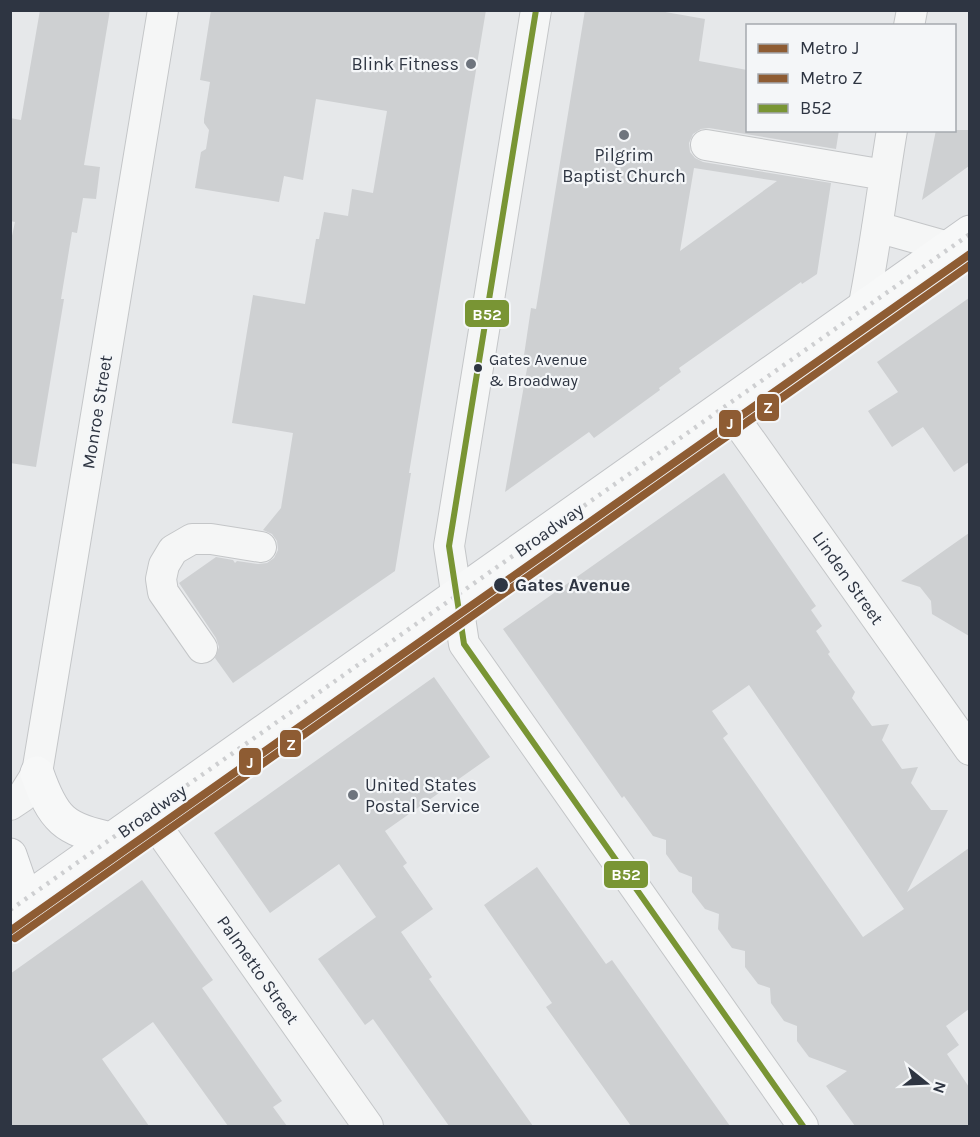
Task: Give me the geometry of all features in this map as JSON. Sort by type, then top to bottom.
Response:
[{"type":"main road","name":"Broadway","points":[[14,909],[959,240]]},
{"type":"main road","points":[[37,773],[47,801],[62,820],[87,834],[112,839]]},
{"type":"main road","points":[[10,855],[19,881],[14,909]]},
{"type":"street","name":"Monroe Street","points":[[10,805],[22,797],[37,773],[163,10]]},
{"type":"street","points":[[536,10],[449,546],[464,644],[803,1126]]},
{"type":"street","points":[[863,309],[875,251],[876,227],[892,132]]},
{"type":"street","points":[[706,146],[885,175]]},
{"type":"street","points":[[876,227],[959,240]]},
{"type":"street","name":"Linden Street","points":[[726,406],[969,750]]},
{"type":"street","points":[[201,648],[163,592],[161,579],[164,565],[173,550],[192,539],[211,539],[261,547]]},
{"type":"street","name":"Palmetto Street","points":[[148,814],[368,1126]]},
{"type":"building","points":[[40,10],[110,10],[84,165],[100,167],[96,199],[83,198],[77,233],[72,232],[61,299],[64,299],[36,467],[10,463],[10,245],[15,222],[10,221],[10,118],[21,120]]},
{"type":"building","points":[[211,10],[486,10],[409,473],[411,473],[395,571],[233,683],[215,658],[219,647],[216,638],[179,583],[216,557],[233,560],[235,563],[237,561],[267,563],[274,558],[278,550],[277,541],[272,534],[263,530],[281,508],[293,433],[232,423],[253,295],[305,304],[316,239],[319,239],[324,212],[348,216],[352,189],[373,193],[387,111],[316,99],[303,180],[284,176],[279,202],[195,188],[201,152],[206,149],[209,130],[204,119],[210,82],[200,80]]},
{"type":"building","points":[[585,10],[654,10],[705,19],[699,61],[746,70],[746,132],[839,132],[836,149],[709,128],[701,129],[693,134],[689,143],[690,152],[703,162],[831,183],[817,274],[802,284],[801,282],[679,368],[681,372],[659,388],[660,390],[594,438],[589,432],[505,492],[528,363],[523,362],[531,308],[536,309]],"holes":[[[694,168],[777,181],[680,251]]]},
{"type":"building","points":[[969,130],[969,166],[922,200],[936,132]]},
{"type":"building","points":[[969,298],[969,462],[954,472],[923,427],[892,447],[868,411],[898,392],[877,362]]},
{"type":"building","points":[[724,473],[816,606],[811,610],[822,626],[816,631],[830,652],[828,654],[855,692],[852,698],[872,726],[889,724],[882,740],[902,769],[918,767],[911,783],[931,810],[948,810],[907,892],[969,848],[969,1009],[946,1026],[959,1045],[947,1054],[969,1087],[969,1126],[855,1126],[826,1086],[847,1071],[809,1057],[797,1041],[797,1026],[784,1021],[771,1003],[770,988],[758,984],[745,967],[745,951],[732,948],[718,929],[719,914],[705,909],[692,892],[692,877],[679,872],[666,854],[666,840],[653,836],[624,796],[622,798],[503,629]],"holes":[[[749,685],[904,909],[863,937],[723,738],[728,734],[712,711]]]},
{"type":"building","points":[[969,533],[969,636],[932,614],[931,601],[920,587],[901,581]]},
{"type":"building","points":[[434,677],[490,757],[385,831],[407,863],[403,866],[433,909],[401,932],[432,977],[429,979],[533,1126],[449,1126],[373,1019],[365,1025],[318,959],[376,917],[339,864],[270,913],[214,833]]},
{"type":"building","points":[[537,867],[606,964],[612,960],[730,1126],[631,1126],[546,1007],[552,1003],[484,905]]},
{"type":"building","points":[[142,880],[213,980],[202,988],[282,1101],[273,1107],[287,1126],[228,1126],[153,1022],[102,1059],[149,1126],[10,1126],[10,974]]},
{"type":"railway","points":[[10,910],[970,234]]},
{"type":"metro line","name":"J","points":[[10,931],[970,254]]},
{"type":"metro line","name":"Z","points":[[15,938],[970,265]]},
{"type":"transit line","name":"B52","points":[[536,10],[449,546],[464,644],[803,1126]]},
{"type":"place","name":"Blink Fitness","points":[[471,64]]},
{"type":"place","name":"Pilgrim Baptist Church","points":[[624,135]]},
{"type":"place","name":"Gates Avenue & Broadway","points":[[478,368]]},
{"type":"place","name":"Gates Avenue","points":[[501,585]]},
{"type":"place","name":"United States Postal Service","points":[[353,795]]}]
